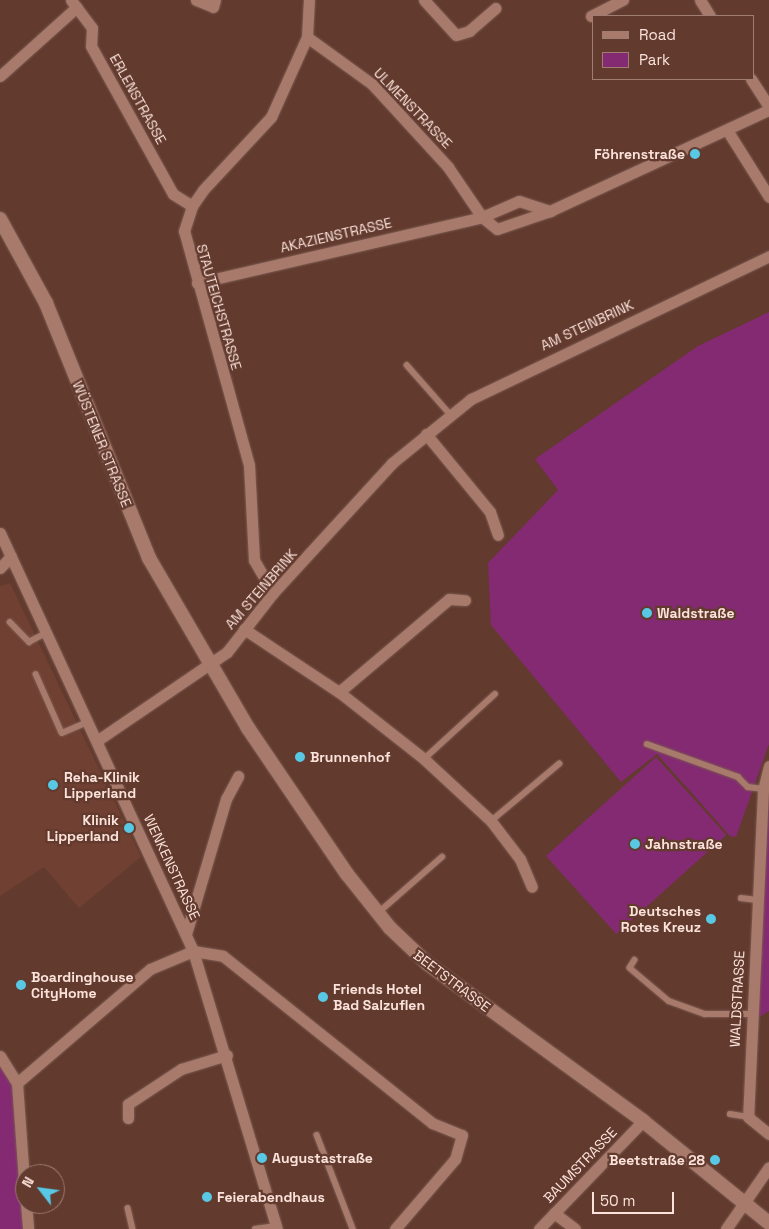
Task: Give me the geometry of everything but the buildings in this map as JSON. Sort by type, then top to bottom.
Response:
[{"type":"main road","name":"WÜSTENER STRASSE","points":[[0,219],[46,303],[149,558],[210,667]]},
{"type":"main road","name":"BEETSTRASSE","points":[[210,667],[378,913],[403,942],[458,987],[643,1121],[746,1202],[769,1223]]},
{"type":"street","points":[[196,0],[213,7],[215,0]]},
{"type":"street","points":[[192,206],[272,117],[307,37],[309,0]]},
{"type":"street","points":[[424,0],[456,35],[469,31],[494,8]]},
{"type":"street","points":[[592,15],[623,0]]},
{"type":"street","points":[[700,0],[709,15]]},
{"type":"street","points":[[0,76],[74,3]]},
{"type":"street","name":"ERLENSTRASSE","points":[[74,3],[92,28],[91,46],[173,194],[192,206]]},
{"type":"street","name":"ULMENSTRASSE","points":[[307,37],[372,84],[448,167],[482,216]]},
{"type":"street","points":[[482,216],[497,229],[550,211],[727,130],[769,108],[752,80]]},
{"type":"street","points":[[727,130],[769,197]]},
{"type":"street","name":"AKAZIENSTRASSE","points":[[197,283],[482,216],[519,201],[550,211]]},
{"type":"street","name":"STAUTEICHSTRASSE","points":[[192,206],[185,241],[249,465],[254,560],[273,593]]},
{"type":"street","name":"AM STEINBRINK","points":[[98,740],[210,667],[273,593],[386,470],[450,414],[502,381],[769,256]]},
{"type":"street","points":[[426,434],[490,512],[498,535]]},
{"type":"street","name":"WENKENSTRASSE","points":[[0,533],[98,740],[193,951],[227,1055],[276,1227]]},
{"type":"street","points":[[0,568],[11,556]]},
{"type":"street","points":[[339,692],[449,599],[465,600]]},
{"type":"street","points":[[244,629],[339,692],[424,759],[491,821],[520,859],[532,887]]},
{"type":"street","name":"WALDSTRASSE","points":[[748,1117],[750,1014],[757,900],[769,766]]},
{"type":"street","points":[[186,934],[226,799],[238,776]]},
{"type":"street","points":[[17,1083],[150,969],[193,951],[223,956],[432,1123],[462,1135],[455,1159],[395,1229]]},
{"type":"street","points":[[128,1118],[128,1104],[181,1069],[227,1055]]},
{"type":"street","points":[[0,1056],[17,1083],[23,1164]]},
{"type":"street","points":[[748,1117],[769,1134]]},
{"type":"street","name":"BAUMSTRASSE","points":[[539,1229],[643,1121]]},
{"type":"street","points":[[726,1229],[769,1167]]},
{"type":"street","points":[[554,1213],[575,1229]]},
{"type":"street","points":[[27,1214],[28,1229]]},
{"type":"lane","points":[[407,365],[450,414]]},
{"type":"lane","points":[[10,622],[29,642],[47,633]]},
{"type":"lane","points":[[36,674],[62,733],[89,721]]},
{"type":"lane","points":[[424,759],[495,694]]},
{"type":"lane","points":[[647,744],[766,789]]},
{"type":"lane","points":[[491,821],[559,764]]},
{"type":"lane","points":[[378,913],[442,857]]},
{"type":"lane","points":[[741,898],[757,900]]},
{"type":"lane","points":[[635,960],[630,968],[668,1001],[705,1014],[750,1014]]},
{"type":"lane","points":[[730,1114],[748,1117]]},
{"type":"lane","points":[[317,1135],[353,1229]]},
{"type":"lane","points":[[128,1208],[133,1229]]},
{"type":"lane","points":[[255,1229],[276,1227]]},
{"type":"shaded area","name":"Reha-Klinik Lipperland","points":[[10,583],[141,857],[79,908],[44,867],[0,896],[0,586]]},
{"type":"green space","points":[[769,312],[769,744],[736,837],[730,836],[657,754],[621,782],[491,625],[488,563],[558,490],[535,459],[698,346]]},
{"type":"green space","name":"Jahnstraße","points":[[656,757],[726,835],[616,934],[546,856]]},
{"type":"green space","points":[[769,782],[769,1011],[756,1019]]},
{"type":"green space","points":[[0,1062],[11,1078],[18,1164],[15,1164],[15,1214],[23,1214],[24,1229],[0,1229]]},
{"type":"place","name":"Föhrenstraße","points":[[695,154]]},
{"type":"place","name":"Waldstraße","points":[[647,613]]},
{"type":"place","name":"Brunnenhof","points":[[300,757]]},
{"type":"place","name":"Reha-Klinik Lipperland","points":[[53,785]]},
{"type":"place","name":"Klinik Lipperland","points":[[129,828]]},
{"type":"place","name":"Jahnstraße","points":[[635,844]]},
{"type":"place","name":"Deutsches Rotes Kreuz","points":[[711,919]]},
{"type":"place","name":"Boardinghouse CityHome","points":[[21,985]]},
{"type":"place","name":"Friends Hotel Bad Salzuflen","points":[[323,997]]},
{"type":"place","name":"Augustastraße","points":[[262,1158]]},
{"type":"place","name":"Beetstraße 28","points":[[715,1160]]},
{"type":"place","name":"Feierabendhaus","points":[[207,1197]]}]
